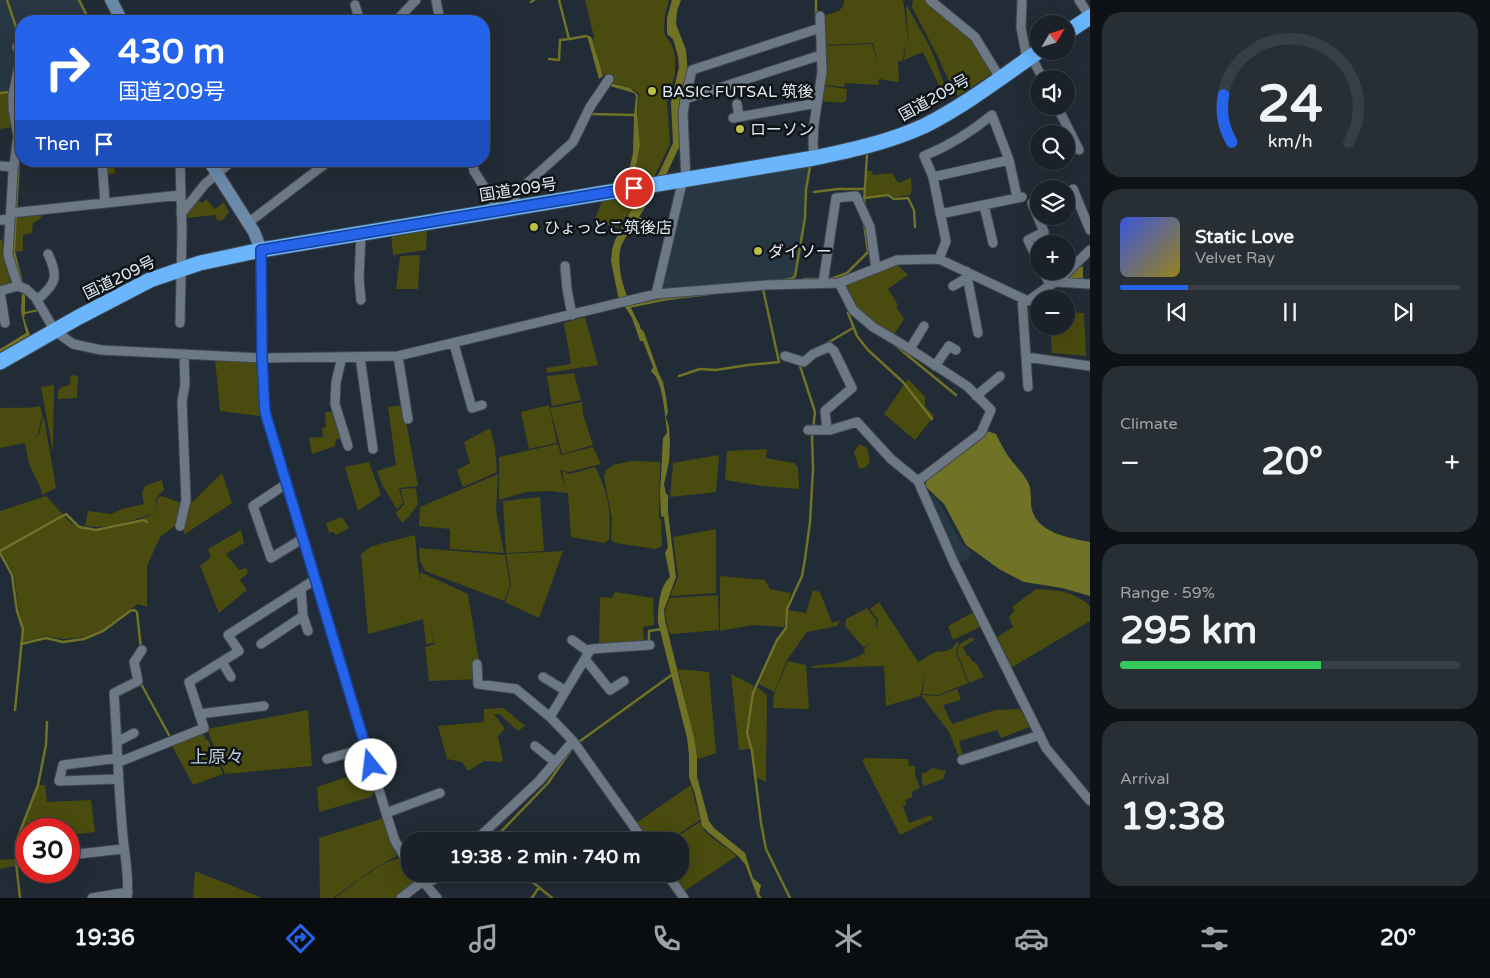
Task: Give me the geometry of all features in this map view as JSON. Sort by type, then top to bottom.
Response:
[{"type":"highway","points":[[1075,27],[1090,17]]},
{"type":"highway","name":"国道209号","points":[[0,362],[128,290],[181,268],[261,250],[814,158],[866,147],[924,126],[952,110],[1030,57]]},
{"type":"street","points":[[111,0],[116,15]]},
{"type":"street","points":[[402,15],[416,0]]},
{"type":"street","points":[[436,0],[439,15]]},
{"type":"street","points":[[930,0],[976,37],[1000,78]]},
{"type":"street","points":[[1022,0],[1021,28],[1030,51]]},
{"type":"street","points":[[1079,0],[1090,17]]},
{"type":"street","points":[[355,5],[358,15]]},
{"type":"street","points":[[814,158],[813,143],[822,72],[820,16]]},
{"type":"street","points":[[656,294],[685,179],[683,138],[685,98],[692,70],[820,28]]},
{"type":"street","points":[[685,98],[821,55]]},
{"type":"street","points":[[516,207],[514,195],[573,142],[590,107],[609,79]]},
{"type":"street","points":[[15,82],[12,95],[15,120]]},
{"type":"street","points":[[737,104],[736,117],[817,103]]},
{"type":"street","points":[[1062,115],[1079,150]]},
{"type":"street","points":[[939,259],[946,241],[940,214],[933,177],[924,156],[949,146],[992,116],[1009,160],[1020,197],[940,214]]},
{"type":"street","points":[[15,159],[8,254],[18,286]]},
{"type":"street","points":[[933,177],[1009,160]]},
{"type":"street","points":[[0,166],[14,167]]},
{"type":"street","points":[[103,167],[106,203]]},
{"type":"street","points":[[180,167],[180,323]]},
{"type":"street","points":[[214,167],[248,223],[261,250],[262,358],[265,412],[386,814],[395,841],[401,851]]},
{"type":"street","points":[[181,214],[204,184],[224,167]]},
{"type":"street","points":[[248,223],[321,167]]},
{"type":"street","points":[[473,167],[499,210]]},
{"type":"street","points":[[1075,194],[1090,230]]},
{"type":"street","points":[[0,220],[10,216],[181,195]]},
{"type":"street","points":[[823,283],[836,198],[856,196],[870,227],[876,268]]},
{"type":"street","points":[[984,205],[993,243]]},
{"type":"street","points":[[1038,235],[1044,232],[1041,225]]},
{"type":"street","points":[[361,233],[359,278],[361,300]]},
{"type":"street","points":[[5,323],[0,291],[18,286],[26,289],[37,300],[55,331],[73,344],[101,350],[262,358],[398,356],[656,294],[766,285],[839,283],[897,260],[939,259],[967,275],[1028,301],[1052,284],[1090,250]]},
{"type":"street","points":[[37,300],[53,284],[56,275],[48,254]]},
{"type":"street","points":[[1078,261],[1090,262]]},
{"type":"street","points":[[564,266],[572,315]]},
{"type":"street","points":[[953,286],[967,275]]},
{"type":"street","points":[[967,275],[978,334]]},
{"type":"street","points":[[1049,280],[1052,284]]},
{"type":"street","points":[[839,283],[853,310],[873,327],[967,386],[991,410],[981,433],[918,481]]},
{"type":"street","points":[[1052,284],[1090,284]]},
{"type":"street","points":[[1022,298],[1028,387]]},
{"type":"street","points":[[910,349],[924,326]]},
{"type":"street","points":[[454,344],[472,408],[482,405]]},
{"type":"street","points":[[935,366],[949,346],[956,350]]},
{"type":"street","points":[[784,356],[804,362],[813,354],[830,347],[834,351],[852,388],[824,411],[827,430]]},
{"type":"street","points":[[180,526],[186,500],[182,401],[185,386],[184,354]]},
{"type":"street","points":[[398,356],[408,418]]},
{"type":"street","points":[[342,357],[336,382],[336,404],[348,446]]},
{"type":"street","points":[[360,357],[372,449]]},
{"type":"street","points":[[1026,357],[1090,366]]},
{"type":"street","points":[[976,396],[1000,376]]},
{"type":"street","points":[[808,430],[827,430],[857,422],[891,459],[918,481],[954,563],[1046,748],[1090,800]]},
{"type":"street","points":[[286,484],[253,506],[271,558],[302,539]]},
{"type":"street","points":[[118,779],[59,782],[63,764],[119,760],[204,728],[189,682],[239,651],[228,635],[316,579]]},
{"type":"street","points":[[301,589],[303,616],[308,631]]},
{"type":"street","points":[[261,644],[303,616]]},
{"type":"street","points":[[572,640],[587,655],[610,690],[624,681]]},
{"type":"street","points":[[550,717],[591,649],[650,645]]},
{"type":"street","points":[[92,898],[127,895],[127,874],[123,849],[118,779],[119,760],[114,693],[138,681],[134,662],[142,650]]},
{"type":"street","points":[[222,662],[231,677]]},
{"type":"street","points":[[477,664],[478,684],[516,690],[550,717],[573,741],[638,832]]},
{"type":"street","points":[[543,677],[566,691]]},
{"type":"street","points":[[199,714],[264,706]]},
{"type":"street","points":[[117,742],[134,733]]},
{"type":"street","points":[[962,760],[1040,735]]},
{"type":"street","points":[[485,832],[539,781],[573,741]]},
{"type":"street","points":[[535,746],[555,762]]},
{"type":"street","points":[[327,759],[366,748]]},
{"type":"street","points":[[386,814],[440,793]]},
{"type":"street","points":[[80,854],[123,849]]},
{"type":"street","points":[[401,898],[416,882]]},
{"type":"street","points":[[423,882],[437,898]]},
{"type":"street","points":[[673,882],[684,898]]},
{"type":"shaded area","points":[[0,0],[78,0],[88,15],[15,15],[15,45],[13,47],[15,50],[15,63],[10,92],[0,92]]},
{"type":"shaded area","name":"BASIC FUTSAL 筑後","points":[[585,0],[669,0],[665,14],[664,32],[672,45],[675,57],[675,74],[667,103],[670,144],[654,177],[634,180],[640,145],[637,118],[639,94],[630,88],[608,80],[602,71],[597,58]]},
{"type":"shaded area","points":[[672,0],[681,0],[677,11],[676,24],[686,50],[688,75],[680,145],[667,173],[639,217],[666,225],[665,228],[637,220],[622,244],[619,258],[623,285],[633,306],[631,308],[640,328],[644,332],[663,382],[666,397],[668,412],[666,417],[670,442],[669,462],[664,484],[666,494],[668,495],[668,512],[676,577],[664,610],[694,738],[697,756],[697,777],[709,821],[714,828],[745,853],[753,878],[761,885],[759,894],[762,898],[758,898],[745,864],[702,826],[689,777],[687,738],[658,622],[661,592],[670,577],[665,553],[668,547],[664,517],[661,516],[660,493],[663,438],[667,433],[664,405],[659,383],[651,371],[653,367],[643,341],[640,341],[632,318],[618,296],[611,261],[615,240],[630,212],[659,173],[673,143],[671,102],[679,67],[673,39],[667,34],[667,18]]},
{"type":"shaded area","points":[[844,0],[903,0],[909,46],[907,6],[931,49],[948,94],[944,96],[923,52],[904,60],[907,48],[904,50],[903,60],[898,62],[899,82],[883,80],[881,77],[881,80],[878,79],[879,85],[845,83],[844,87],[825,85],[824,46],[872,44],[878,65],[873,43],[824,45],[823,16],[840,10]]},
{"type":"shaded area","points":[[913,0],[926,0],[965,31],[972,42],[975,42],[993,73],[958,96],[952,88],[912,7]]},
{"type":"shaded area","points":[[586,36],[590,36],[592,39],[603,76],[599,79],[588,39]]},
{"type":"shaded area","points":[[611,83],[630,88],[638,95],[637,114],[640,145],[634,178],[627,180],[633,153],[636,96],[634,93],[610,86]]},
{"type":"shaded area","points":[[825,86],[847,89],[846,101],[842,103],[821,101]]},
{"type":"shaded area","points":[[10,93],[14,127],[0,129],[0,94]]},
{"type":"shaded area","points":[[812,164],[806,221],[797,277],[792,281],[664,292],[660,288],[686,187],[690,184]]},
{"type":"shaded area","points":[[16,167],[20,167],[15,251],[23,282],[21,282],[13,258],[12,247],[17,178]]},
{"type":"shaded area","points":[[106,167],[114,167],[115,174],[107,174]]},
{"type":"shaded area","points":[[867,171],[872,171],[873,175],[892,173],[898,183],[911,178],[912,189],[910,195],[895,197],[891,195],[866,196]]},
{"type":"shaded area","points":[[642,194],[618,228],[594,221],[602,201]]},
{"type":"shaded area","points":[[206,199],[215,209],[224,202],[229,212],[223,220],[217,221],[216,215],[186,218],[188,211],[198,200],[202,203]]},
{"type":"shaded area","points":[[43,210],[41,218],[33,223],[32,233],[23,235],[23,251],[11,252],[12,215]]},
{"type":"shaded area","points":[[427,230],[426,250],[393,255],[391,236]]},
{"type":"shaded area","points":[[0,240],[2,240],[10,283],[0,286]]},
{"type":"shaded area","points":[[420,255],[418,289],[396,289],[400,256]]},
{"type":"shaded area","points":[[895,263],[908,275],[888,289],[904,319],[893,336],[855,309],[841,285]]},
{"type":"shaded area","points":[[1083,266],[1083,281],[1074,280],[1075,271]]},
{"type":"shaded area","points":[[22,291],[25,292],[25,312],[38,309],[39,311],[25,314],[24,318],[30,335],[0,352],[0,349],[26,333],[21,312]]},
{"type":"shaded area","points":[[1075,312],[1084,313],[1086,356],[1052,353],[1051,335],[1075,335]]},
{"type":"shaded area","points":[[585,317],[598,365],[547,373],[546,368],[571,364],[564,323]]},
{"type":"shaded area","points":[[215,359],[258,363],[260,416],[220,411]]},
{"type":"shaded area","points":[[574,373],[581,400],[552,406],[547,376]]},
{"type":"shaded area","points":[[71,375],[78,376],[77,398],[58,399],[58,391],[61,387],[70,385]]},
{"type":"shaded area","points":[[908,379],[925,397],[925,406],[934,416],[915,440],[884,414]]},
{"type":"shaded area","points":[[54,385],[53,452],[41,387]]},
{"type":"shaded area","points":[[582,402],[583,414],[593,445],[562,454],[550,408]]},
{"type":"shaded area","points":[[403,405],[418,486],[399,488],[403,503],[397,509],[382,485],[377,471],[396,465],[388,407]]},
{"type":"shaded area","points":[[549,405],[557,443],[529,449],[521,412]]},
{"type":"shaded area","points":[[40,406],[43,417],[38,435],[30,440],[39,435],[44,418],[56,488],[42,495],[29,464],[25,443],[0,448],[0,408]]},
{"type":"shaded area","points":[[325,412],[333,412],[344,437],[343,440],[336,439],[335,446],[312,454],[309,438],[323,437],[322,428],[326,427]]},
{"type":"shaded area","points":[[490,428],[495,447],[497,472],[463,487],[457,470],[470,463],[464,442]]},
{"type":"shaded area","points":[[987,431],[996,434],[1007,455],[1028,482],[1032,509],[1037,520],[1057,534],[1090,542],[1090,596],[1062,588],[1024,582],[999,569],[966,545],[944,504],[925,486],[927,479]]},
{"type":"shaded area","points":[[558,444],[561,455],[593,447],[601,464],[569,472],[560,470],[566,490],[562,471],[570,474],[595,467],[608,502],[610,520],[609,540],[604,543],[571,537],[568,493],[549,491],[526,492],[499,500],[499,457]]},
{"type":"shaded area","points":[[859,444],[867,448],[870,462],[865,468],[859,468],[854,452]]},
{"type":"shaded area","points":[[767,449],[766,458],[794,463],[798,467],[799,489],[725,480],[727,451]]},
{"type":"shaded area","points":[[719,455],[716,492],[670,497],[673,463]]},
{"type":"shaded area","points":[[631,461],[660,462],[659,517],[661,520],[662,546],[656,549],[615,543],[611,539],[612,519],[604,477],[606,470],[613,465]]},
{"type":"shaded area","points":[[369,462],[381,495],[358,511],[345,467]]},
{"type":"shaded area","points":[[222,473],[232,503],[185,534],[182,528],[187,507]]},
{"type":"shaded area","points":[[498,474],[496,511],[504,553],[450,549],[450,529],[419,526],[420,507]]},
{"type":"shaded area","points":[[162,480],[164,490],[156,498],[156,513],[103,527],[85,526],[88,511],[111,514],[122,509],[144,504],[142,493],[145,486]]},
{"type":"shaded area","points":[[924,487],[939,502],[961,542],[972,553],[967,560],[958,564]]},
{"type":"shaded area","points":[[416,488],[418,505],[402,523],[396,513],[404,504],[401,489]]},
{"type":"shaded area","points":[[46,496],[73,524],[85,529],[95,530],[116,527],[156,513],[157,498],[162,496],[181,503],[179,523],[160,537],[147,566],[147,607],[138,604],[102,630],[86,637],[64,639],[46,636],[22,642],[24,629],[19,612],[14,575],[0,550],[0,511]]},
{"type":"shaded area","points":[[540,497],[544,551],[506,553],[503,501]]},
{"type":"shaded area","points":[[342,517],[349,528],[336,535],[333,532],[329,533],[326,523]]},
{"type":"shaded area","points":[[716,529],[716,593],[670,596],[678,577],[673,537]]},
{"type":"shaded area","points":[[241,530],[244,543],[226,554],[239,570],[246,568],[248,573],[240,580],[247,590],[219,613],[200,566],[211,557],[208,549]]},
{"type":"shaded area","points":[[415,535],[421,583],[420,572],[468,594],[482,679],[429,681],[425,647],[435,644],[430,620],[434,643],[426,644],[423,619],[368,634],[361,554],[372,546]]},
{"type":"shaded area","points":[[419,548],[505,555],[510,585],[504,601],[425,571],[420,561]]},
{"type":"shaded area","points":[[563,551],[539,618],[505,602],[511,584],[506,554]]},
{"type":"shaded area","points":[[720,576],[765,580],[770,589],[791,593],[784,627],[753,625],[720,631]]},
{"type":"shaded area","points":[[1036,589],[1071,594],[1084,601],[1090,606],[1090,621],[1009,669],[994,639],[1013,627],[1009,617],[1015,610],[1012,607]]},
{"type":"shaded area","points":[[813,590],[820,592],[832,623],[840,620],[837,626],[807,632],[787,660],[774,692],[759,684],[778,640],[787,627],[788,610],[806,613]]},
{"type":"shaded area","points":[[615,592],[653,598],[654,625],[643,627],[644,642],[599,646],[600,597],[612,598]]},
{"type":"shaded area","points":[[718,595],[719,630],[669,633],[665,613],[669,598]]},
{"type":"shaded area","points":[[879,602],[918,662],[934,653],[950,649],[957,642],[959,644],[956,653],[968,683],[938,695],[922,694],[926,673],[920,696],[886,706],[884,666],[810,668],[817,665],[844,662],[865,652],[864,648],[870,644],[863,647],[845,626],[846,619],[867,608],[876,620],[876,630],[878,620],[870,609]]},
{"type":"shaded area","points":[[974,612],[982,626],[953,640],[948,626]]},
{"type":"shaded area","points":[[972,637],[974,640],[963,647],[967,656],[969,655],[972,661],[976,663],[984,677],[969,683],[957,653],[960,644]]},
{"type":"shaded area","points":[[788,661],[806,665],[809,709],[773,708],[774,693]]},
{"type":"shaded area","points":[[678,669],[709,672],[716,753],[698,759]]},
{"type":"shaded area","points":[[731,674],[754,686],[746,732],[750,749],[739,750]]},
{"type":"shaded area","points":[[757,687],[767,695],[766,782],[756,777],[753,751],[748,733],[754,693]]},
{"type":"shaded area","points":[[957,689],[961,700],[943,705],[952,724],[995,710],[1020,709],[1030,727],[1001,738],[997,730],[959,741],[963,756],[959,757],[949,732],[921,695],[938,696]]},
{"type":"shaded area","points":[[504,708],[525,726],[518,731],[499,714],[494,714],[505,729],[498,736],[503,762],[484,761],[468,771],[462,762],[447,759],[438,726],[484,722],[484,709]]},
{"type":"shaded area","points":[[308,710],[312,766],[225,774],[207,729]]},
{"type":"shaded area","points":[[202,732],[206,740],[208,740],[223,774],[193,785],[171,744]]},
{"type":"shaded area","points":[[865,758],[908,759],[909,766],[915,766],[915,775],[920,788],[912,792],[912,797],[905,800],[906,805],[903,806],[909,823],[931,815],[933,819],[900,835],[862,760]]},
{"type":"shaded area","points":[[932,768],[946,771],[943,779],[924,786],[922,773]]},
{"type":"shaded area","points":[[368,770],[375,789],[371,797],[319,812],[317,787]]},
{"type":"shaded area","points":[[39,785],[45,785],[47,802],[91,800],[95,832],[80,834],[80,818],[27,818]]},
{"type":"shaded area","points":[[691,785],[700,820],[682,832],[642,832],[636,823]]},
{"type":"shaded area","points":[[384,818],[397,856],[372,870],[333,898],[320,898],[319,838]]},
{"type":"shaded area","points":[[700,822],[705,832],[737,856],[683,892],[676,882],[689,882],[689,832],[684,832]]},
{"type":"shaded area","points":[[399,858],[401,860],[401,882],[417,882],[396,898],[335,898],[373,870]]},
{"type":"shaded area","points":[[14,859],[15,866],[0,869],[0,860]]},
{"type":"shaded area","points":[[195,871],[262,898],[193,898]]},
{"type":"waterway","points":[[7,0],[15,24]]},
{"type":"waterway","points":[[79,0],[86,15]]},
{"type":"waterway","points":[[549,59],[559,60],[560,40],[569,39],[559,0]]},
{"type":"waterway","points":[[816,0],[816,16]]},
{"type":"waterway","points":[[570,39],[586,36]]},
{"type":"waterway","points":[[0,93],[11,92]]},
{"type":"waterway","points":[[592,114],[634,115]]},
{"type":"waterway","points":[[864,205],[867,154]]},
{"type":"waterway","points":[[775,281],[791,279],[795,276],[805,218],[806,189],[810,167]]},
{"type":"waterway","points":[[814,192],[838,189],[865,189]]},
{"type":"waterway","points":[[864,198],[888,195],[894,199],[908,198],[914,210],[915,227]]},
{"type":"waterway","points":[[804,279],[831,279],[847,273],[868,252],[864,223]]},
{"type":"waterway","points":[[679,376],[700,369],[716,370],[779,362],[762,289]]},
{"type":"waterway","points":[[633,306],[667,299],[709,294]]},
{"type":"waterway","points":[[848,313],[857,336],[868,350],[903,382],[932,419]]},
{"type":"waterway","points":[[824,345],[853,328]]},
{"type":"waterway","points":[[895,345],[956,395]]},
{"type":"waterway","points":[[790,898],[766,849],[752,751],[747,733],[753,693],[777,640],[786,628],[787,609],[802,576],[805,559],[810,522],[813,469],[812,438],[815,412],[798,363]]},
{"type":"waterway","points":[[0,551],[66,514],[79,527],[96,530],[144,520],[147,522]]},
{"type":"waterway","points":[[0,553],[12,575],[17,611],[23,629],[15,710]]},
{"type":"waterway","points":[[21,644],[46,638],[63,642],[84,639],[103,631],[134,610],[137,612],[141,649]]},
{"type":"waterway","points":[[649,641],[649,631],[662,629]]},
{"type":"waterway","points":[[576,744],[673,674]]},
{"type":"waterway","points":[[140,682],[169,735]]},
{"type":"waterway","points":[[20,898],[16,842],[38,785],[46,745],[47,722]]},
{"type":"waterway","points":[[501,832],[548,783],[571,750]]},
{"type":"waterway","points":[[533,882],[552,898]]},
{"type":"waterway","points":[[532,898],[539,887]]},
{"type":"place","name":"BASIC FUTSAL 筑後","points":[[652,91]]},
{"type":"place","name":"ローソン","points":[[740,129]]},
{"type":"place","name":"ひょっとこ筑後店","points":[[534,227]]},
{"type":"place","name":"ダイソー","points":[[758,251]]},
{"type":"district","name":"上原々","points":[[217,757]]},
{"type":"route","points":[[371,765],[265,412],[262,358],[261,250],[634,188]]}]
